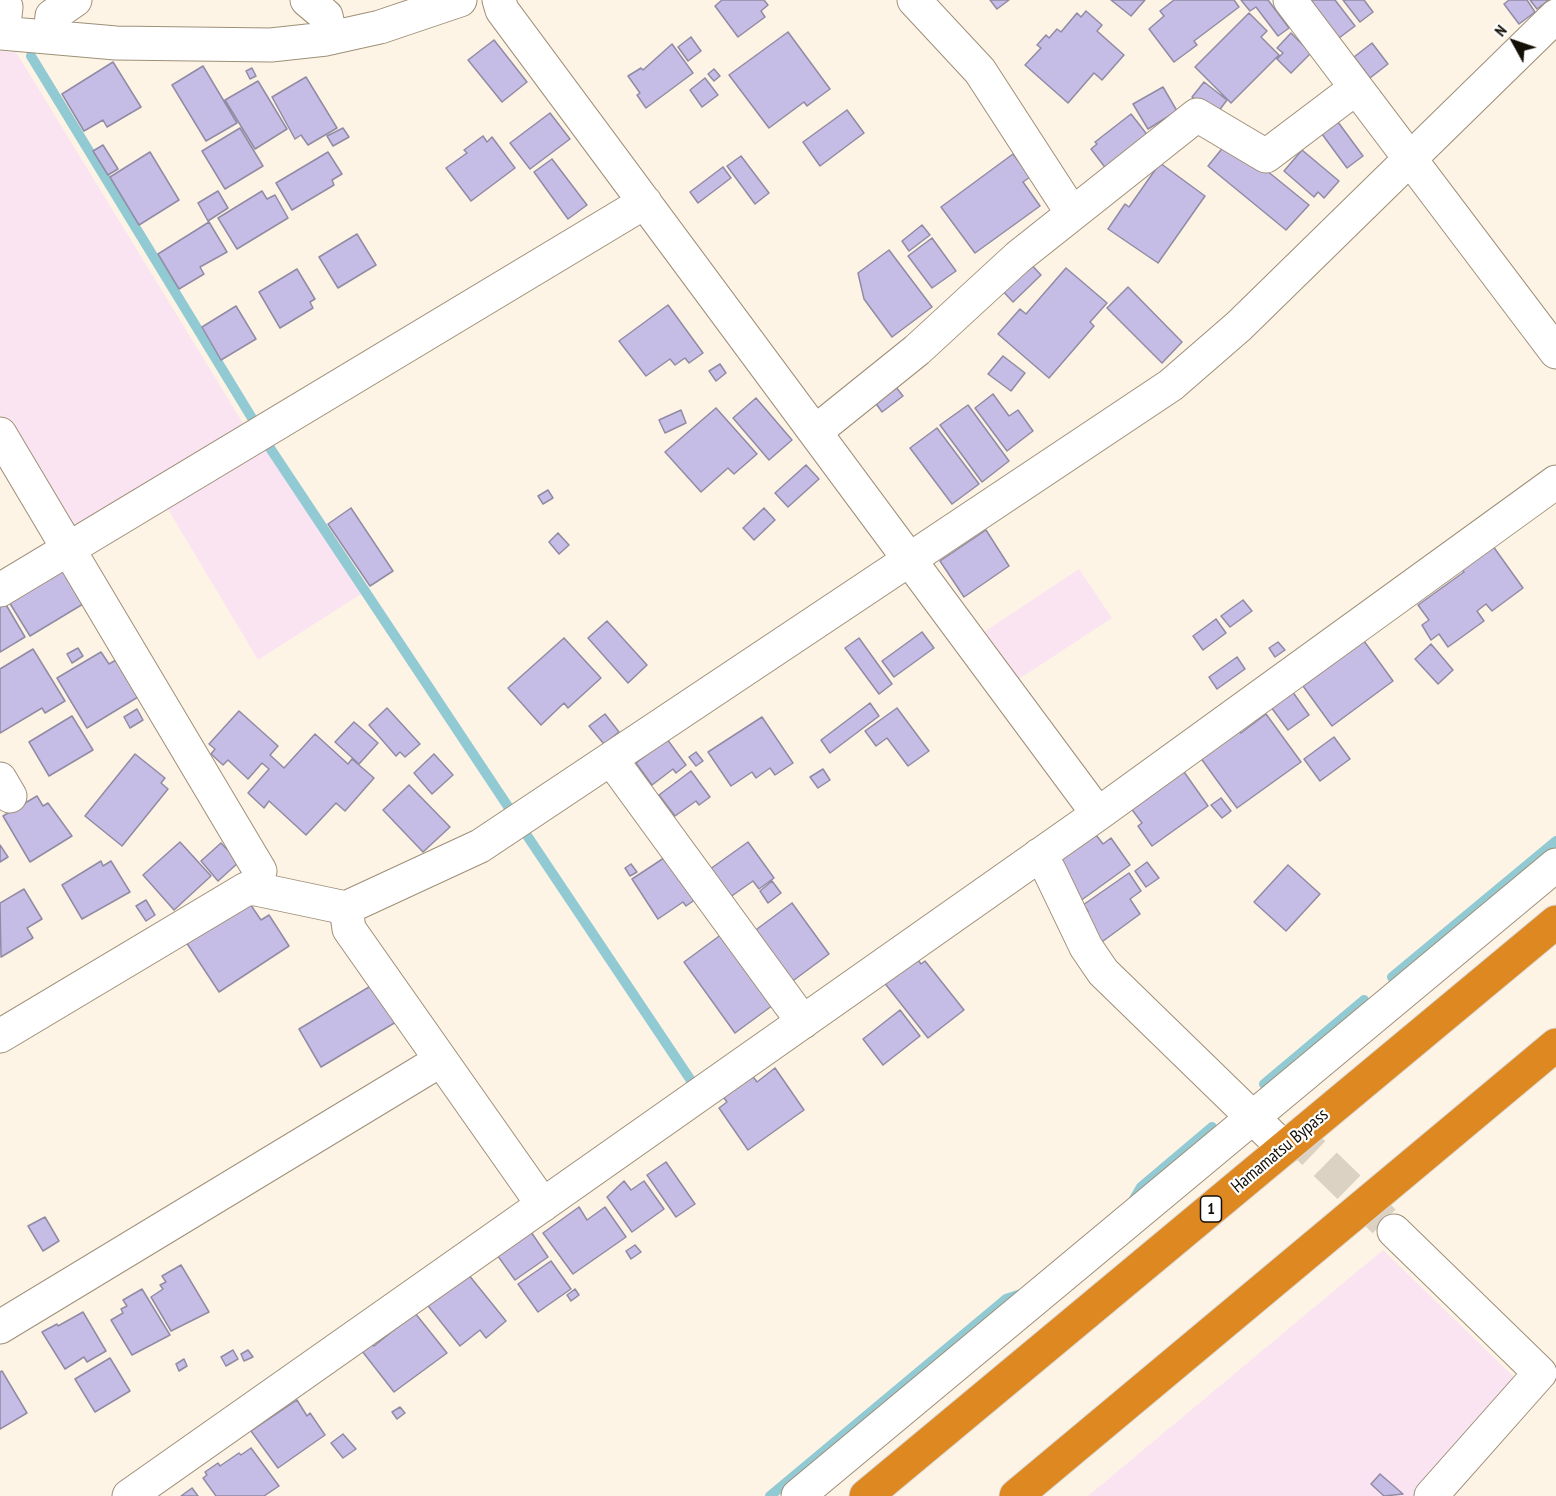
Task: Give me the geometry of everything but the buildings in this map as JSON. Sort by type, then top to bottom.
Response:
[{"type":"highway","name":"Hamamatsu Bypass","points":[[866,1496],[1556,922]]},
{"type":"highway","points":[[1016,1496],[1556,1045]]},
{"type":"street","points":[[50,37],[52,16],[75,0]]},
{"type":"street","points":[[308,0],[326,16],[331,38]]},
{"type":"street","points":[[0,1],[6,7],[2,33],[116,43],[219,46],[271,45],[331,38],[380,27],[460,0]]},
{"type":"street","points":[[499,0],[502,10],[1098,814]]},
{"type":"street","points":[[914,0],[980,71],[1072,213]]},
{"type":"street","points":[[1290,0],[1556,352]]},
{"type":"street","points":[[0,1035],[237,893],[256,889],[346,908],[480,846],[1179,378],[1239,326],[1556,16]]},
{"type":"street","points":[[815,432],[917,350],[1018,256],[1197,115],[1266,156],[1356,88]]},
{"type":"street","points":[[0,590],[645,202]]},
{"type":"street","points":[[0,434],[260,871],[256,889]]},
{"type":"street","points":[[129,1496],[1098,814],[1556,482]]},
{"type":"street","points":[[611,759],[803,1022]]},
{"type":"street","points":[[1039,855],[1049,870],[1086,947],[1116,985],[1128,973],[1254,1107],[1284,1148]]},
{"type":"street","points":[[798,1496],[1254,1107],[1356,1031],[1556,865]]},
{"type":"street","points":[[346,908],[349,929],[543,1205]]},
{"type":"street","points":[[1356,1031],[1384,1065]]},
{"type":"street","points":[[0,1327],[441,1060]]},
{"type":"street","points":[[1354,1214],[1529,1385]]},
{"type":"street","points":[[1394,1231],[1540,1373],[1431,1496]]},
{"type":"shaded area","points":[[0,51],[16,52],[246,428],[71,533],[0,414]]},
{"type":"shaded area","points":[[261,443],[361,594],[258,660],[163,501]]},
{"type":"shaded area","points":[[1079,569],[1112,618],[1016,681],[981,634]]},
{"type":"shaded area","points":[[1383,1250],[1513,1376],[1514,1391],[1421,1496],[1088,1496]]},
{"type":"waterway","points":[[31,56],[255,423]]},
{"type":"waterway","points":[[268,445],[509,808]]},
{"type":"waterway","points":[[526,834],[694,1085]]},
{"type":"waterway","points":[[1392,977],[1556,841]]},
{"type":"waterway","points":[[1264,1084],[1364,1000]]},
{"type":"waterway","points":[[1134,1199],[1141,1187],[1212,1127]]},
{"type":"waterway","points":[[770,1496],[1006,1299],[1021,1294]]},
{"type":"tunnel","points":[[1255,1096],[1394,1231]]}]
